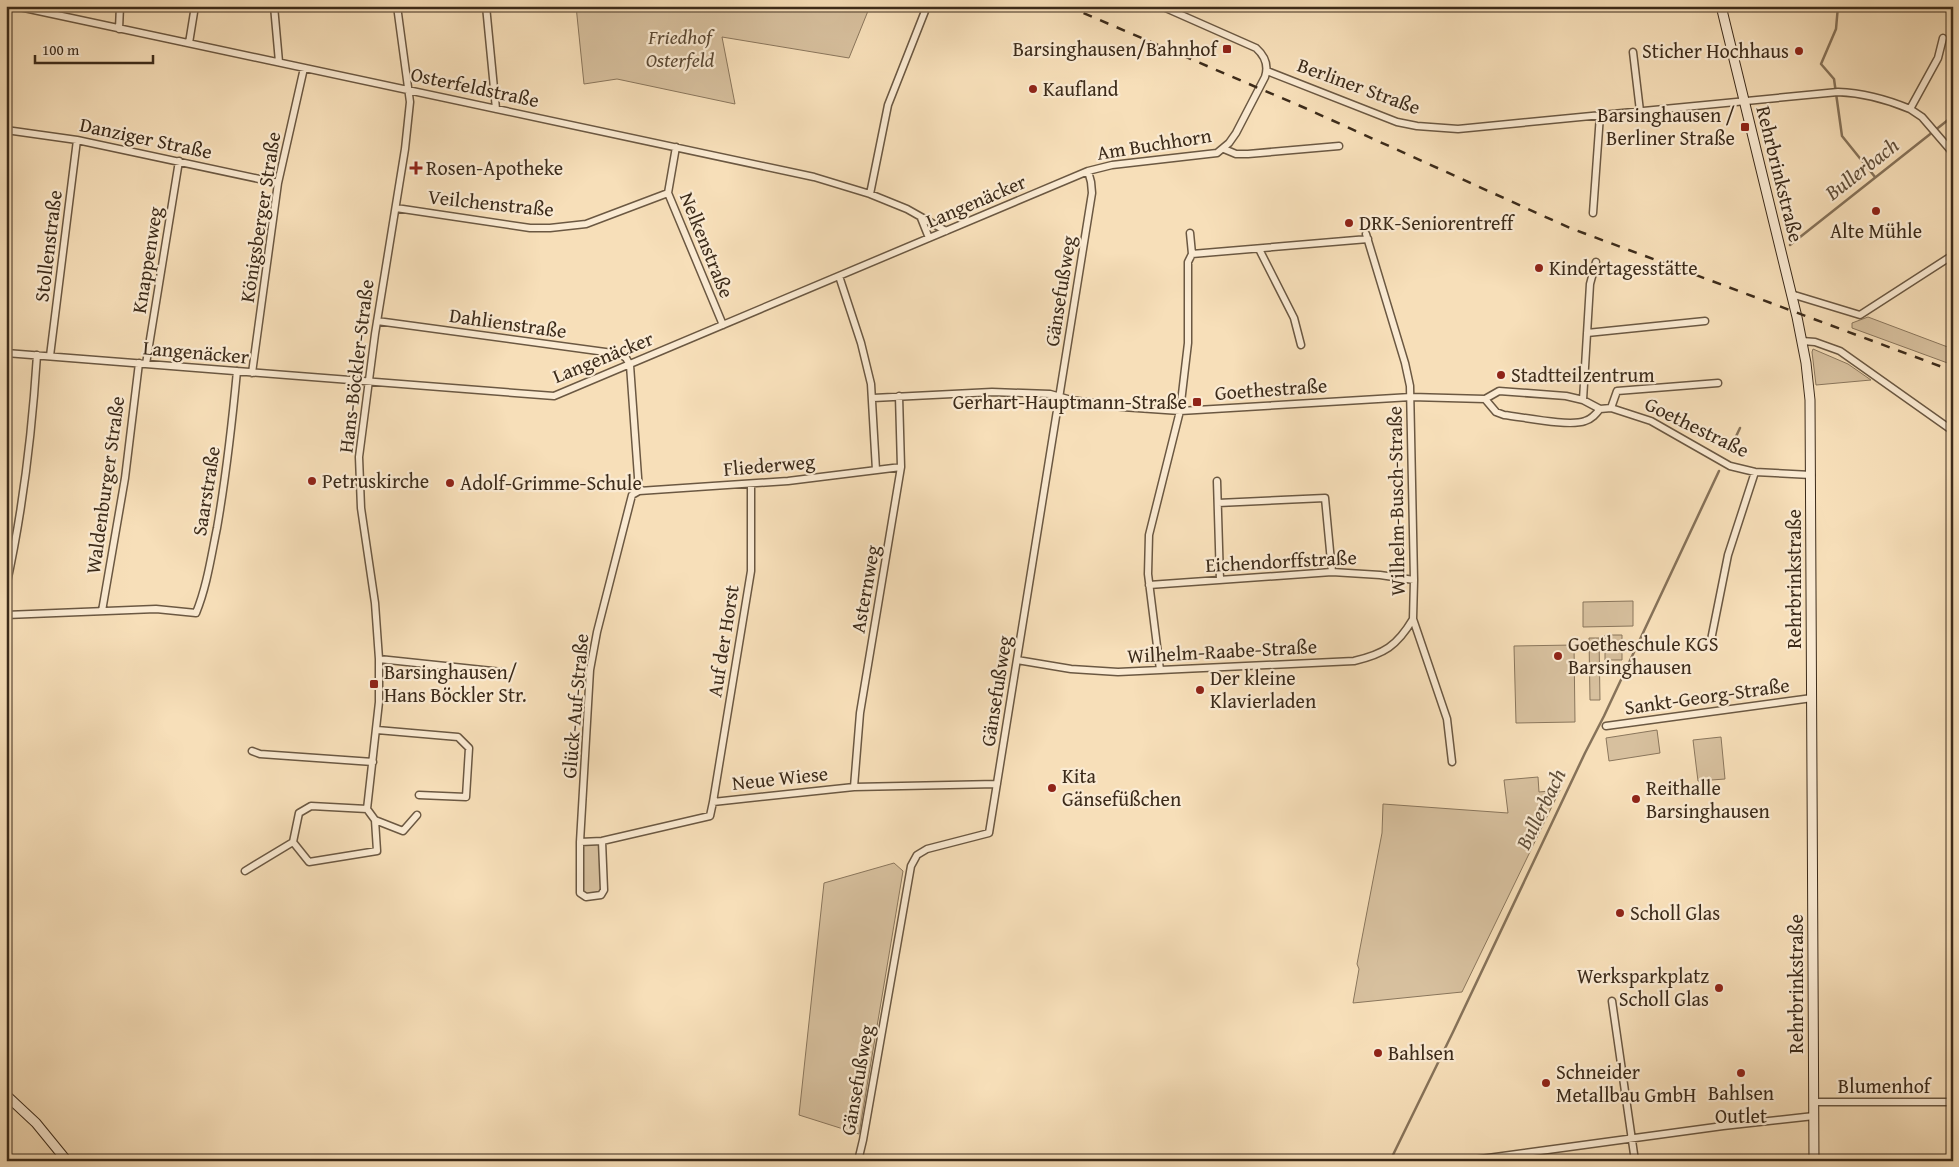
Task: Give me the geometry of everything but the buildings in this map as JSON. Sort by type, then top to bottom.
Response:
[{"type":"main road","name":"Rehrbrinkstraße","points":[[1721,6],[1792,294],[1802,341],[1810,400],[1814,1161]]},
{"type":"main road","points":[[6,1095],[30,1117],[67,1161]]},
{"type":"street","name":"Osterfeldstraße","points":[[15,6],[814,177],[870,194],[907,209],[946,231]]},
{"type":"street","points":[[120,6],[120,29]]},
{"type":"street","points":[[189,43],[195,6]]},
{"type":"street","points":[[274,6],[279,62]]},
{"type":"street","name":"Hans-Böckler-Straße","points":[[368,809],[379,702],[379,659],[375,603],[361,508],[360,466],[377,321],[405,149],[410,102],[397,6]]},
{"type":"street","points":[[486,6],[496,109]]},
{"type":"street","points":[[870,194],[888,105],[927,6]]},
{"type":"street","name":"Berliner Straße","points":[[1161,6],[1256,48],[1263,54],[1267,71],[1397,122],[1418,126],[1458,130],[1834,92],[1871,95],[1887,99],[1910,109],[1932,127],[1953,153]]},
{"type":"street","points":[[1910,109],[1938,58],[1943,38]]},
{"type":"street","points":[[1633,52],[1640,111]]},
{"type":"street","name":"Königsberger Straße","points":[[252,373],[278,183],[304,68]]},
{"type":"street","name":"Am Buchhorn","points":[[1088,171],[1112,165],[1209,155],[1224,149],[1236,133],[1267,71]]},
{"type":"street","points":[[1593,213],[1600,115]]},
{"type":"street","name":"Danziger Straße","points":[[6,130],[78,140],[278,183]]},
{"type":"street","name":"Stollenstraße","points":[[50,356],[78,140]]},
{"type":"street","name":"Am Buchhorn","points":[[1224,149],[1236,154],[1248,154],[1339,146]]},
{"type":"street","name":"Nelkenstraße","points":[[676,147],[668,193],[723,325]]},
{"type":"street","name":"Knappenweg","points":[[146,364],[179,161]]},
{"type":"street","name":"Langenäcker","points":[[6,353],[554,396],[1088,171]]},
{"type":"street","name":"Gänsefußweg","points":[[858,1161],[911,866],[917,855],[927,850],[989,833],[1092,193],[1088,171]]},
{"type":"street","name":"Veilchenstraße","points":[[396,208],[530,228],[550,228],[586,224],[668,193]]},
{"type":"street","points":[[922,218],[929,238]]},
{"type":"street","points":[[1160,670],[1148,574],[1149,535],[1180,411],[1188,342],[1188,262],[1192,254],[1190,233]]},
{"type":"street","name":"Wilhelm-Busch-Straße","points":[[1259,248],[1367,236],[1405,363],[1411,397],[1413,619],[1447,719],[1452,762]]},
{"type":"street","points":[[1192,254],[1259,248],[1294,318],[1301,345]]},
{"type":"street","points":[[1792,294],[1860,315],[1953,255]]},
{"type":"street","points":[[1583,400],[1590,284],[1596,262]]},
{"type":"street","points":[[839,276],[861,343],[873,398],[876,470]]},
{"type":"street","name":"Dahlienstraße","points":[[377,321],[620,354],[626,358],[630,365]]},
{"type":"street","points":[[1587,333],[1706,321]]},
{"type":"street","points":[[1802,341],[1815,342],[1840,351],[1953,431]]},
{"type":"street","points":[[6,587],[21,514],[28,467],[37,355]]},
{"type":"street","name":"Waldenburger Straße","points":[[102,611],[125,478],[139,364]]},
{"type":"street","points":[[630,365],[639,491]]},
{"type":"street","name":"Saarstraße","points":[[102,611],[156,609],[196,613],[204,594],[208,577],[218,518],[232,429],[237,371]]},
{"type":"street","points":[[1611,408],[1617,391],[1718,383]]},
{"type":"street","name":"Goethestraße","points":[[873,398],[992,392],[1050,394],[1122,407],[1180,411],[1411,397],[1486,400],[1499,391],[1566,396],[1583,400],[1600,409],[1611,408],[1651,421],[1730,466],[1755,472],[1811,475]]},
{"type":"street","name":"Asternweg","points":[[854,787],[860,713],[901,467],[899,396]]},
{"type":"street","name":"Goethestraße","points":[[1486,400],[1496,412],[1504,415],[1578,423],[1594,417],[1600,409]]},
{"type":"street","name":"Fliederweg","points":[[639,491],[751,484],[901,467]]},
{"type":"street","points":[[1710,645],[1728,555],[1755,472]]},
{"type":"street","points":[[1217,481],[1220,580]]},
{"type":"street","name":"Auf der Horst","points":[[713,802],[750,571],[751,484]]},
{"type":"street","name":"Glück-Auf-Straße","points":[[602,840],[604,890],[601,895],[586,897],[580,893],[580,842],[590,670],[597,632],[632,495],[639,491]]},
{"type":"street","points":[[1218,504],[1326,498],[1332,572]]},
{"type":"street","name":"Eichendorffstraße","points":[[1149,585],[1332,572],[1380,574],[1414,580]]},
{"type":"street","points":[[6,615],[102,611]]},
{"type":"street","name":"Wilhelm-Raabe-Straße","points":[[1017,660],[1071,668],[1118,672],[1354,660],[1370,657],[1387,649],[1402,637],[1413,619]]},
{"type":"street","points":[[379,659],[502,672]]},
{"type":"street","name":"Sankt-Georg-Straße","points":[[1606,726],[1812,698]]},
{"type":"street","points":[[376,730],[458,737],[469,748],[466,797],[419,795]]},
{"type":"street","points":[[252,751],[260,754],[373,762]]},
{"type":"street","name":"Neue Wiese","points":[[580,842],[602,840],[710,816],[713,802],[854,787],[997,784]]},
{"type":"street","points":[[311,806],[368,809],[375,820],[377,851],[309,862],[294,842],[299,813],[311,806]]},
{"type":"street","points":[[375,820],[404,830],[417,815]]},
{"type":"street","points":[[245,872],[294,842]]},
{"type":"street","points":[[1612,1001],[1636,1161]]},
{"type":"street","name":"Blumenhof","points":[[1814,1102],[1953,1102]]},
{"type":"street","points":[[1466,1161],[1723,1126],[1814,1116]]},
{"type":"green space","name":"Friedhof Osterfeld","points":[[576,6],[870,6],[849,58],[722,37],[735,104],[617,79],[584,84]]},
{"type":"green space","points":[[1868,317],[1953,349],[1953,365],[1852,328],[1852,323]]},
{"type":"green space","points":[[1813,349],[1848,364],[1871,380],[1816,385]]},
{"type":"green space","points":[[1633,601],[1633,626],[1583,627],[1583,602]]},
{"type":"green space","points":[[1605,635],[1622,635],[1622,660],[1605,660]]},
{"type":"green space","points":[[1589,638],[1599,638],[1600,700],[1590,700]]},
{"type":"green space","points":[[1574,645],[1575,722],[1516,723],[1514,646]]},
{"type":"green space","points":[[1657,730],[1660,753],[1609,761],[1606,738]]},
{"type":"green space","points":[[1721,737],[1725,779],[1698,781],[1693,740]]},
{"type":"green space","points":[[1538,777],[1539,792],[1560,790],[1462,992],[1353,1003],[1359,969],[1357,964],[1382,833],[1383,804],[1508,813],[1504,780]]},
{"type":"green space","points":[[602,841],[601,895],[586,897],[580,893],[580,842]]},
{"type":"green space","points":[[894,863],[903,871],[859,1134],[799,1115],[824,883]]},
{"type":"waterway","points":[[1838,6],[1836,29],[1821,64],[1834,79],[1842,136],[1875,177]]},
{"type":"waterway","name":"Bullerbach","points":[[1790,245],[1953,116]]},
{"type":"waterway","name":"Bullerbach","points":[[1730,449],[1740,428]]},
{"type":"waterway","name":"Bullerbach","points":[[1390,1161],[1604,716],[1719,471]]},
{"type":"railway","points":[[1067,6],[1305,108],[1570,228],[1953,371]]},
{"type":"place","name":"Barsinghausen/Bahnhof","points":[[1227,49]]},
{"type":"place","name":"Sticher Hochhaus","points":[[1799,51]]},
{"type":"place","name":"Kaufland","points":[[1033,89]]},
{"type":"place","name":"Barsinghausen / Berliner Straße","points":[[1745,127]]},
{"type":"place","name":"Rosen-Apotheke","points":[[416,168]]},
{"type":"place","name":"Alte Mühle","points":[[1876,211]]},
{"type":"place","name":"DRK-Seniorentreff","points":[[1349,223]]},
{"type":"place","name":"Kindertagesstätte","points":[[1539,268]]},
{"type":"place","name":"Stadtteilzentrum","points":[[1501,375]]},
{"type":"place","name":"Gerhart-Hauptmann-Straße","points":[[1197,402]]},
{"type":"place","name":"Petruskirche","points":[[312,481]]},
{"type":"place","name":"Adolf-Grimme-Schule","points":[[450,483]]},
{"type":"place","name":"Goetheschule KGS Barsinghausen","points":[[1558,656]]},
{"type":"place","name":"Barsinghausen/ Hans Böckler Str.","points":[[374,684]]},
{"type":"place","name":"Der kleine Klavierladen","points":[[1200,690]]},
{"type":"place","name":"Kita Gänsefüßchen","points":[[1052,788]]},
{"type":"place","name":"Reithalle Barsinghausen","points":[[1636,799]]},
{"type":"place","name":"Scholl Glas","points":[[1620,913]]},
{"type":"place","name":"Werksparkplatz Scholl Glas","points":[[1719,988]]},
{"type":"place","name":"Bahlsen","points":[[1378,1053]]},
{"type":"place","name":"Bahlsen Outlet","points":[[1741,1073]]},
{"type":"place","name":"Schneider Metallbau GmbH","points":[[1546,1083]]}]
